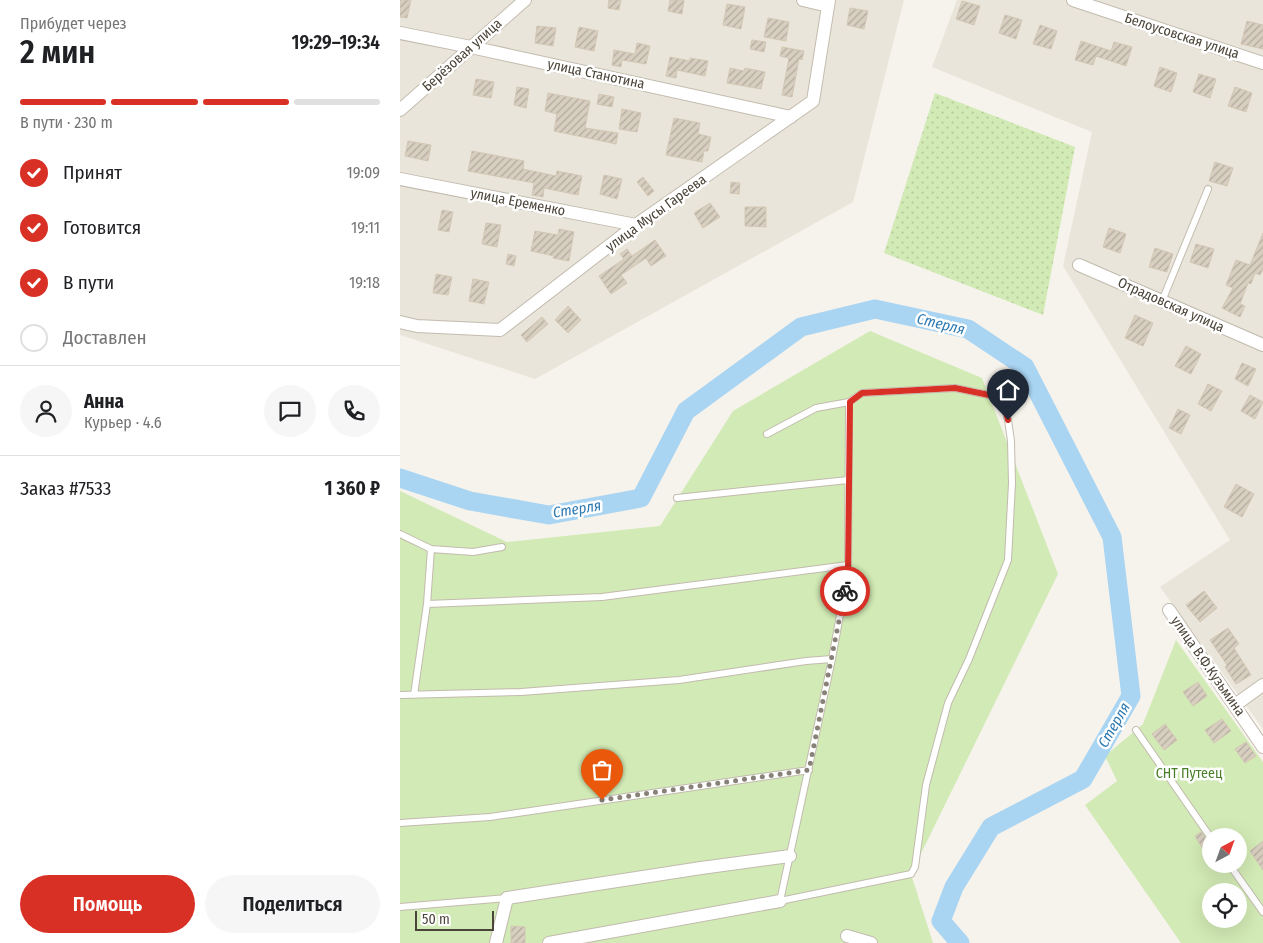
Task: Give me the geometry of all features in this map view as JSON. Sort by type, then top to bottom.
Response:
[{"type":"street","name":"Берёзовая улица","points":[[400,110],[524,0]]},
{"type":"street","points":[[803,0],[828,3]]},
{"type":"street","name":"Белоусовская улица","points":[[1073,0],[1263,63]]},
{"type":"street","name":"улица Мусы Гареева","points":[[400,322],[417,326],[500,330],[636,226],[813,101],[828,3]]},
{"type":"street","name":"улица Станотина","points":[[400,33],[791,117]]},
{"type":"street","name":"улица Еременко","points":[[400,179],[636,226]]},
{"type":"street","name":"Отрадовская улица","points":[[1079,265],[1263,345]]},
{"type":"street","name":"улица В.Ф.Кузьмина","points":[[1169,610],[1263,747]]},
{"type":"street","points":[[1235,705],[1263,685]]},
{"type":"street","points":[[496,943],[507,898],[790,856]]},
{"type":"street","points":[[549,943],[780,901]]},
{"type":"street","points":[[848,936],[871,943]]},
{"type":"lane","points":[[1162,301],[1208,189]]},
{"type":"lane","points":[[767,434],[816,408],[850,402],[862,393],[955,388],[989,395],[1004,404],[1011,441],[1012,483],[1008,560],[969,658],[948,702],[926,785],[915,867],[911,874],[780,901],[832,659],[848,565],[850,402]]},
{"type":"lane","points":[[678,498],[848,480]]},
{"type":"lane","points":[[400,534],[431,549],[473,552],[502,547]]},
{"type":"lane","points":[[414,696],[427,604],[431,549]]},
{"type":"lane","points":[[427,604],[602,597],[848,565]]},
{"type":"lane","points":[[400,695],[521,692],[679,680],[806,661],[832,659]]},
{"type":"lane","points":[[1136,730],[1204,828]]},
{"type":"lane","points":[[400,823],[490,817],[809,770]]},
{"type":"lane","points":[[1235,873],[1263,912]]},
{"type":"lane","points":[[400,907],[507,898]]},
{"type":"shaded area","points":[[400,0],[904,0],[853,202],[535,379],[400,335]]},
{"type":"shaded area","points":[[957,0],[1263,0],[1263,729],[1160,587],[1230,540],[1063,266],[1092,132],[932,67]]},
{"type":"green space","points":[[935,93],[1075,147],[1043,315],[884,253]]},
{"type":"green space","points":[[870,331],[982,378],[1058,574],[911,874],[933,943],[400,943],[400,491],[507,542],[660,526],[733,411]]},
{"type":"green space","name":"СНТ Путеец","points":[[1176,640],[1263,762],[1263,943],[1181,943],[1085,805],[1117,781],[1105,756],[1143,724]]},
{"type":"building","points":[[400,0],[411,0],[407,18],[400,17]]},
{"type":"building","points":[[609,0],[621,0],[619,10],[608,8]]},
{"type":"building","points":[[670,0],[684,0],[682,14],[668,11]]},
{"type":"building","points":[[962,1],[980,6],[974,25],[956,19]]},
{"type":"building","points":[[727,4],[745,7],[741,29],[723,25]]},
{"type":"building","points":[[850,8],[868,11],[864,29],[847,25]]},
{"type":"building","points":[[1005,15],[1022,20],[1016,39],[999,33]]},
{"type":"building","points":[[768,18],[789,22],[786,41],[764,37]]},
{"type":"building","points":[[1247,21],[1263,25],[1263,49],[1241,44]]},
{"type":"building","points":[[1040,25],[1057,31],[1051,49],[1033,44]]},
{"type":"building","points":[[537,26],[556,28],[553,46],[535,43]]},
{"type":"building","points":[[579,27],[598,31],[594,51],[575,47]]},
{"type":"building","points":[[752,40],[766,42],[764,52],[750,49]]},
{"type":"building","points":[[1081,41],[1111,51],[1114,42],[1132,47],[1126,66],[1096,56],[1093,65],[1075,60]]},
{"type":"building","points":[[637,43],[650,46],[646,64],[622,60],[621,67],[612,65],[614,50],[635,54]]},
{"type":"building","points":[[782,47],[804,51],[802,60],[799,59],[792,97],[782,95],[789,58],[780,56]]},
{"type":"building","points":[[670,57],[690,61],[690,58],[708,61],[705,76],[677,70],[676,78],[666,76]]},
{"type":"building","points":[[1160,67],[1177,73],[1171,92],[1154,86]]},
{"type":"building","points":[[730,68],[744,71],[745,68],[765,72],[761,89],[727,83]]},
{"type":"building","points":[[1199,74],[1216,79],[1210,98],[1193,92]]},
{"type":"building","points":[[476,79],[494,82],[491,98],[473,95]]},
{"type":"building","points":[[517,87],[529,89],[526,108],[514,105]]},
{"type":"building","points":[[1235,87],[1252,93],[1246,112],[1228,106]]},
{"type":"building","points":[[548,93],[590,101],[585,128],[618,133],[616,144],[554,131],[557,114],[545,111]]},
{"type":"building","points":[[599,94],[614,97],[612,107],[597,104]]},
{"type":"building","points":[[622,109],[641,113],[637,132],[619,129]]},
{"type":"building","points":[[674,118],[700,123],[698,134],[711,137],[708,151],[704,151],[702,162],[666,155]]},
{"type":"building","points":[[408,141],[431,145],[428,161],[405,156]]},
{"type":"building","points":[[472,151],[524,161],[523,169],[556,176],[557,171],[582,176],[578,195],[544,188],[543,197],[532,195],[534,183],[468,171]]},
{"type":"building","points":[[1215,162],[1233,168],[1227,186],[1209,181]]},
{"type":"building","points":[[604,175],[622,179],[617,199],[600,194]]},
{"type":"building","points":[[643,177],[654,191],[648,196],[637,182]]},
{"type":"building","points":[[731,182],[740,183],[739,194],[730,193]]},
{"type":"building","points":[[710,203],[720,217],[703,228],[694,213]]},
{"type":"building","points":[[745,207],[766,207],[766,227],[745,226]]},
{"type":"building","points":[[442,210],[453,212],[449,232],[438,230]]},
{"type":"building","points":[[486,223],[501,225],[497,247],[482,244]]},
{"type":"building","points":[[1109,228],[1126,234],[1120,253],[1103,247]]},
{"type":"building","points":[[559,229],[574,232],[569,261],[531,251],[535,231],[558,235]]},
{"type":"building","points":[[1263,233],[1263,269],[1260,275],[1255,273],[1251,284],[1248,283],[1240,304],[1245,306],[1240,317],[1222,308],[1233,288],[1226,285],[1236,260],[1250,265]]},
{"type":"building","points":[[655,240],[666,256],[651,266],[646,258],[621,275],[627,283],[611,294],[599,276],[624,259],[620,254],[627,249],[632,256]]},
{"type":"building","points":[[1196,244],[1214,249],[1208,268],[1190,262]]},
{"type":"building","points":[[1155,248],[1173,254],[1167,272],[1149,267]]},
{"type":"building","points":[[508,254],[516,256],[514,266],[506,264]]},
{"type":"building","points":[[436,274],[452,277],[448,295],[433,293]]},
{"type":"building","points":[[473,279],[489,282],[484,304],[469,301]]},
{"type":"building","points":[[568,306],[581,320],[568,333],[555,320]]},
{"type":"building","points":[[1135,315],[1153,323],[1143,346],[1125,338]]},
{"type":"building","points":[[542,317],[548,324],[527,342],[521,335]]},
{"type":"building","points":[[1186,346],[1201,354],[1191,374],[1175,366]]},
{"type":"building","points":[[1242,363],[1256,369],[1248,386],[1235,379]]},
{"type":"building","points":[[1208,384],[1222,391],[1211,411],[1198,404]]},
{"type":"building","points":[[1250,395],[1263,402],[1255,419],[1241,411]]},
{"type":"building","points":[[1178,409],[1190,415],[1181,434],[1169,428]]},
{"type":"building","points":[[1236,484],[1254,494],[1242,517],[1224,507]]},
{"type":"building","points":[[1204,591],[1217,608],[1200,622],[1186,605]]},
{"type":"building","points":[[1228,628],[1239,644],[1234,648],[1251,675],[1236,684],[1225,667],[1227,665],[1210,640]]},
{"type":"building","points":[[1198,682],[1207,696],[1193,706],[1183,692]]},
{"type":"building","points":[[1222,719],[1231,731],[1214,743],[1205,730]]},
{"type":"building","points":[[1165,724],[1177,740],[1164,750],[1152,734]]},
{"type":"building","points":[[1246,742],[1256,756],[1245,763],[1235,749]]},
{"type":"building","points":[[1201,832],[1202,833],[1202,847],[1195,836]]},
{"type":"building","points":[[1263,841],[1263,870],[1250,851]]},
{"type":"building","points":[[511,926],[525,927],[525,943],[511,943]]},
{"type":"waterway","name":"Стерля","points":[[400,478],[470,501],[549,515],[641,498],[686,411],[801,327],[875,309],[968,329],[1025,367],[1112,537],[1131,696],[1083,779],[991,827],[954,887],[941,921],[960,943]]},
{"type":"way so far","points":[[602,800],[809,770],[845,591]]},
{"type":"route","points":[[845,591],[848,571],[850,402],[862,393],[908,389],[955,388],[989,395],[1004,404],[1008,420]]}]
